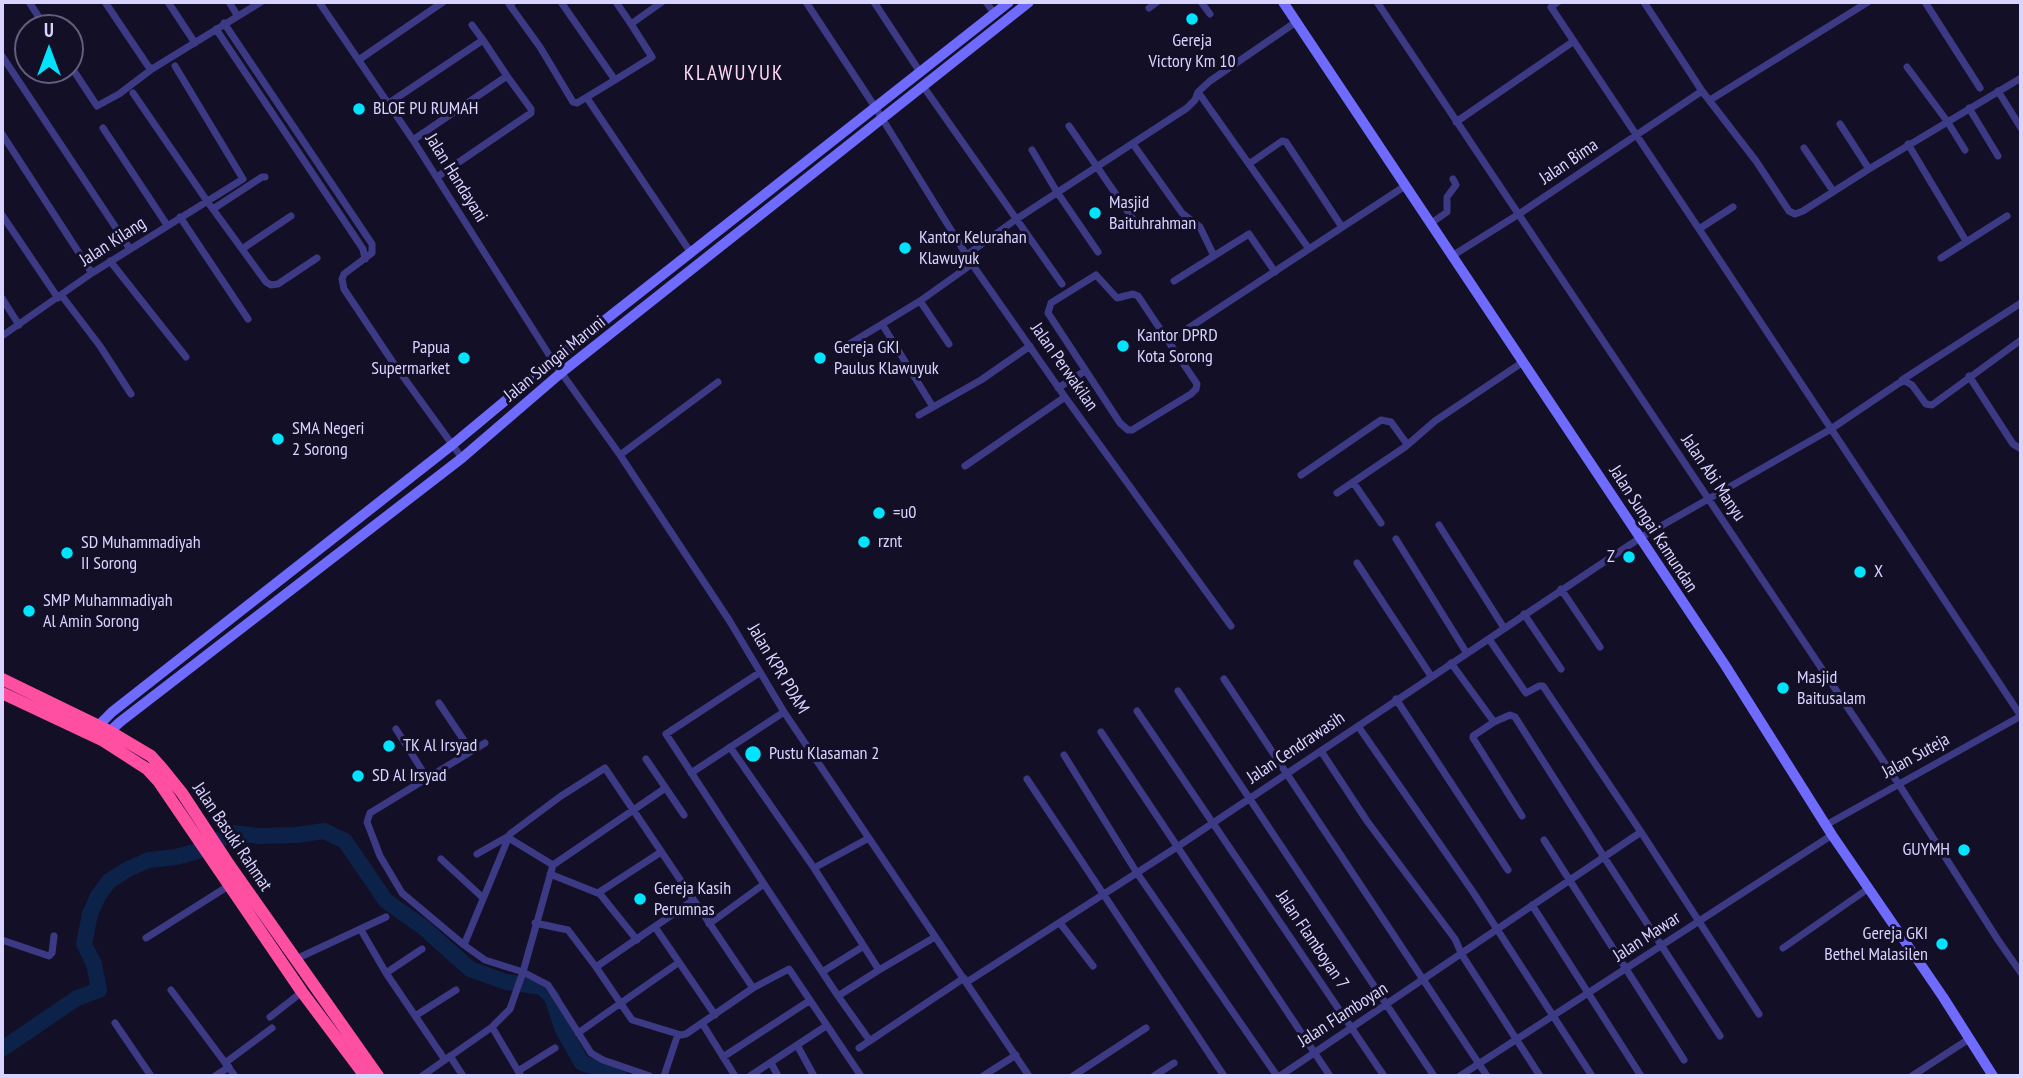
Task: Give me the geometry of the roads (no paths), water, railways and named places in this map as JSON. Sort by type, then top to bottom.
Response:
[{"type":"highway","name":"Jalan Basuki Rahmat","points":[[2,679],[151,756],[182,793],[195,826],[266,927],[302,992],[365,1076]]},
{"type":"highway","name":"Jalan Basuki Rahmat","points":[[2,693],[100,732]]},
{"type":"highway","name":"Jalan Basuki Rahmat","points":[[225,869],[230,885],[296,959],[378,1076]]},
{"type":"main road","name":"Jalan Sungai Maruni","points":[[100,732],[553,361],[1009,2]]},
{"type":"main road","name":"Jalan Sungai Maruni","points":[[100,732],[462,458],[562,372],[1029,2]]},
{"type":"main road","name":"Jalan Sungai Kamundan","points":[[1283,2],[1640,538],[1832,835],[1993,1076]]},
{"type":"street","points":[[105,2],[152,69]]},
{"type":"street","points":[[168,2],[195,43]]},
{"type":"street","points":[[229,2],[237,15]]},
{"type":"street","points":[[83,84],[97,106],[261,2]]},
{"type":"street","points":[[360,59],[443,2]]},
{"type":"street","points":[[561,2],[615,80]]},
{"type":"street","points":[[510,3],[573,102],[578,103],[652,57],[616,2]]},
{"type":"street","points":[[631,24],[662,2]]},
{"type":"street","name":"Jalan Perwakilan","points":[[806,2],[882,118],[972,264],[1058,388],[1231,626]]},
{"type":"street","points":[[874,2],[920,72]]},
{"type":"street","points":[[986,2],[994,13]]},
{"type":"street","points":[[1149,8],[1157,2]]},
{"type":"street","points":[[1201,2],[1210,14]]},
{"type":"street","name":"Jalan Abi Manyu","points":[[1377,2],[1898,783],[2021,973]]},
{"type":"street","points":[[1559,2],[1549,4],[2021,716]]},
{"type":"street","points":[[1644,2],[1702,91],[1756,161],[1789,212],[1795,214],[2021,78]]},
{"type":"street","points":[[1710,100],[1868,2]]},
{"type":"street","points":[[1925,2],[1980,88]]},
{"type":"street","name":"Jalan Handayani","points":[[322,3],[562,372]]},
{"type":"street","points":[[968,254],[1057,192],[1187,108],[1198,92],[1296,22]]},
{"type":"street","points":[[225,23],[372,244],[372,253],[344,274],[344,289],[462,458]]},
{"type":"street","points":[[437,177],[531,113],[531,109],[471,24]]},
{"type":"street","points":[[216,29],[363,249],[365,259]]},
{"type":"street","points":[[389,103],[483,40]]},
{"type":"street","points":[[1456,122],[1574,41]]},
{"type":"street","points":[[2,56],[130,248]]},
{"type":"street","name":"Jalan Kilang","points":[[2,336],[110,261],[243,178],[175,66]]},
{"type":"street","points":[[1907,67],[1965,150]]},
{"type":"street","points":[[413,140],[507,76]]},
{"type":"street","points":[[923,86],[1062,284]]},
{"type":"street","name":"Jalan Bima","points":[[1452,256],[1702,91]]},
{"type":"street","points":[[1998,91],[2021,128]]},
{"type":"street","points":[[1198,92],[1309,249]]},
{"type":"street","points":[[133,93],[206,201],[266,282],[271,285],[282,282],[317,258]]},
{"type":"street","points":[[587,98],[691,253]]},
{"type":"street","points":[[1969,108],[1998,156]]},
{"type":"street","points":[[1840,124],[1869,169]]},
{"type":"street","points":[[1069,126],[1137,225]]},
{"type":"street","points":[[103,128],[167,225]]},
{"type":"street","points":[[2,134],[92,273]]},
{"type":"street","points":[[1249,164],[1282,141],[1286,142],[1342,227]]},
{"type":"street","points":[[1133,144],[1182,212],[1200,227],[1214,256]]},
{"type":"street","points":[[1908,144],[1966,241]]},
{"type":"street","points":[[1804,148],[1833,191]]},
{"type":"street","points":[[1032,150],[1098,252]]},
{"type":"street","points":[[213,209],[265,177]]},
{"type":"street","points":[[1430,224],[1447,212],[1447,197],[1456,185],[1453,178]]},
{"type":"street","points":[[1181,333],[1405,186]]},
{"type":"street","points":[[1699,229],[1733,207]]},
{"type":"street","points":[[2,215],[60,297],[96,340],[131,394]]},
{"type":"street","points":[[242,248],[291,216]]},
{"type":"street","points":[[1941,258],[2007,216]]},
{"type":"street","points":[[180,217],[248,319]]},
{"type":"street","points":[[1174,281],[1250,234],[1275,272]]},
{"type":"street","points":[[110,261],[186,357]]},
{"type":"street","points":[[846,346],[920,301],[972,264]]},
{"type":"street","points":[[1097,275],[1115,297],[1133,294],[1138,296],[1195,378],[1197,387],[1191,394],[1135,429],[1128,430],[1120,423],[1085,370],[1048,313],[1048,308],[1062,296],[1097,275]]},
{"type":"street","points":[[2,298],[19,325]]},
{"type":"street","points":[[920,301],[949,344]]},
{"type":"street","name":"Jalan Cendrawasih","points":[[859,1048],[1137,873],[1640,538],[1831,429],[2021,303]]},
{"type":"street","points":[[881,324],[933,407]]},
{"type":"street","points":[[1899,383],[1905,381],[1912,385],[1926,404],[1932,405],[2021,340]]},
{"type":"street","points":[[919,415],[981,380],[1030,346]]},
{"type":"street","points":[[1337,493],[1435,421],[1523,362]]},
{"type":"street","points":[[1058,388],[1085,370]]},
{"type":"street","name":"Jalan KPR PDAM","points":[[562,372],[729,620],[784,712],[1029,1076]]},
{"type":"street","points":[[1969,376],[2013,444],[2021,449]]},
{"type":"street","points":[[620,455],[718,382]]},
{"type":"street","points":[[965,466],[1065,397]]},
{"type":"street","points":[[1301,475],[1381,421],[1391,422],[1407,444]]},
{"type":"street","points":[[1353,482],[1381,523]]},
{"type":"street","points":[[1439,525],[1504,628]]},
{"type":"street","points":[[1396,539],[1466,652]]},
{"type":"street","points":[[1357,563],[1431,676]]},
{"type":"street","points":[[1561,589],[1600,647]]},
{"type":"street","points":[[1524,614],[1561,669]]},
{"type":"street","points":[[1489,639],[1526,693],[1539,686],[1543,687],[1759,1014]]},
{"type":"street","points":[[1451,663],[1494,722]]},
{"type":"street","points":[[759,673],[668,731],[666,737],[870,1041]]},
{"type":"street","points":[[1224,679],[1487,1076]]},
{"type":"street","points":[[1178,691],[1434,1076]]},
{"type":"street","points":[[1396,699],[1508,870]]},
{"type":"street","points":[[439,703],[471,751]]},
{"type":"street","name":"Jalan Flamboyan 7","points":[[1137,711],[1384,1076]]},
{"type":"street","points":[[691,773],[784,712]]},
{"type":"street","points":[[1522,816],[1472,738],[1494,722],[1510,715],[1515,717],[1720,1036]]},
{"type":"street","name":"Jalan Suteja","points":[[1826,824],[2021,716]]},
{"type":"street","points":[[1358,726],[1496,928],[1592,1076]]},
{"type":"street","points":[[396,729],[427,778]]},
{"type":"street","points":[[1101,732],[1330,1076]]},
{"type":"street","points":[[485,743],[380,805],[368,816],[367,822],[380,856],[400,891],[464,946],[485,960],[543,981],[591,1053],[649,1076]]},
{"type":"street","points":[[730,747],[814,868],[879,970]]},
{"type":"street","points":[[1321,751],[1367,821],[1449,930],[1540,1076]]},
{"type":"street","points":[[1064,755],[1137,873],[1279,1076]]},
{"type":"street","points":[[646,759],[684,815]]},
{"type":"street","points":[[464,946],[507,837],[604,768],[753,988]]},
{"type":"street","points":[[1027,779],[1224,1076]]},
{"type":"street","points":[[422,1076],[492,1027],[507,1013],[523,974],[553,865],[664,789]]},
{"type":"street","name":"Jalan Flamboyan","points":[[1279,1076],[1424,981],[1496,928],[1641,832]]},
{"type":"street","name":"Jalan Mawar","points":[[1460,1076],[1663,947],[1832,835]]},
{"type":"street","points":[[477,853],[507,837]]},
{"type":"street","points":[[507,837],[553,865]]},
{"type":"street","points":[[814,868],[869,838]]},
{"type":"street","points":[[1544,840],[1684,1060]]},
{"type":"street","points":[[598,893],[661,852]]},
{"type":"street","points":[[441,859],[482,897]]},
{"type":"street","points":[[550,874],[598,893],[636,940]]},
{"type":"street","points":[[709,924],[764,884]]},
{"type":"street","points":[[146,938],[230,885]]},
{"type":"street","points":[[1783,948],[1869,888]]},
{"type":"street","points":[[596,967],[692,901]]},
{"type":"street","points":[[1532,905],[1641,1076]]},
{"type":"street","points":[[296,959],[386,917]]},
{"type":"street","points":[[535,923],[568,930],[628,1017],[637,1023],[678,1034],[686,1034],[753,988],[788,969],[861,1076]]},
{"type":"street","points":[[1060,923],[1093,966]]},
{"type":"street","points":[[655,927],[715,1014]]},
{"type":"street","points":[[361,930],[415,1016],[463,1076]]},
{"type":"street","points":[[2,940],[49,956],[52,953],[54,936]]},
{"type":"street","points":[[838,996],[934,937]]},
{"type":"street","points":[[822,972],[863,946]]},
{"type":"street","points":[[386,973],[422,949]]},
{"type":"street","points":[[578,1033],[678,962]]},
{"type":"street","points":[[171,990],[234,1076]]},
{"type":"street","points":[[415,1016],[456,990]]},
{"type":"street","points":[[270,1017],[302,992]]},
{"type":"street","points":[[723,1057],[809,1001]]},
{"type":"street","points":[[116,1023],[151,1076]]},
{"type":"street","points":[[702,1023],[735,1076]]},
{"type":"street","points":[[750,1076],[826,1026]]},
{"type":"street","points":[[492,1027],[519,1074],[555,1048]]},
{"type":"street","points":[[215,1076],[272,1028]]},
{"type":"street","points":[[1073,1076],[1146,1028]]},
{"type":"street","points":[[664,1076],[678,1034]]},
{"type":"street","points":[[1914,1075],[1969,1039]]},
{"type":"street","points":[[797,1045],[814,1076]]},
{"type":"street","points":[[983,1076],[1016,1055]]},
{"type":"street","points":[[771,1063],[778,1076]]},
{"type":"street","points":[[1154,1076],[1174,1063]]},
{"type":"waterway","points":[[2,1049],[77,998],[99,990],[94,964],[84,944],[90,914],[109,881],[149,860],[198,851],[232,833],[260,836],[324,831],[345,841],[386,901],[423,927],[470,969],[506,982],[542,987],[552,997],[563,1030],[582,1063],[620,1076]]},
{"type":"place","name":"Gereja Victory Km 10","points":[[1192,19]]},
{"type":"place","name":"BLOE PU RUMAH","points":[[359,109]]},
{"type":"place","name":"Masjid Baituhrahman","points":[[1095,213]]},
{"type":"place","name":"Kantor Kelurahan Klawuyuk","points":[[905,248]]},
{"type":"place","name":"Kantor DPRD Kota Sorong","points":[[1123,346]]},
{"type":"place","name":"Papua Supermarket","points":[[464,358]]},
{"type":"place","name":"Gereja GKI Paulus Klawuyuk","points":[[820,358]]},
{"type":"place","name":"SMA Negeri 2 Sorong","points":[[278,439]]},
{"type":"place","name":"=u0","points":[[879,513]]},
{"type":"place","name":"rznt","points":[[864,542]]},
{"type":"place","name":"SD Muhammadiyah II Sorong","points":[[67,553]]},
{"type":"place","name":"Z","points":[[1629,557]]},
{"type":"place","name":"X","points":[[1860,572]]},
{"type":"place","name":"SMP Muhammadiyah Al Amin Sorong","points":[[29,611]]},
{"type":"place","name":"Masjid Baitusalam","points":[[1783,688]]},
{"type":"place","name":"TK Al Irsyad","points":[[389,746]]},
{"type":"place","name":"Pustu Klasaman 2","points":[[753,754]]},
{"type":"place","name":"SD Al Irsyad","points":[[358,776]]},
{"type":"place","name":"GUYMH","points":[[1964,850]]},
{"type":"place","name":"Gereja Kasih Perumnas","points":[[640,899]]},
{"type":"place","name":"Gereja GKI Bethel Malasilen","points":[[1942,944]]},
{"type":"district","name":"KLAWUYUK","points":[[734,74]]}]
